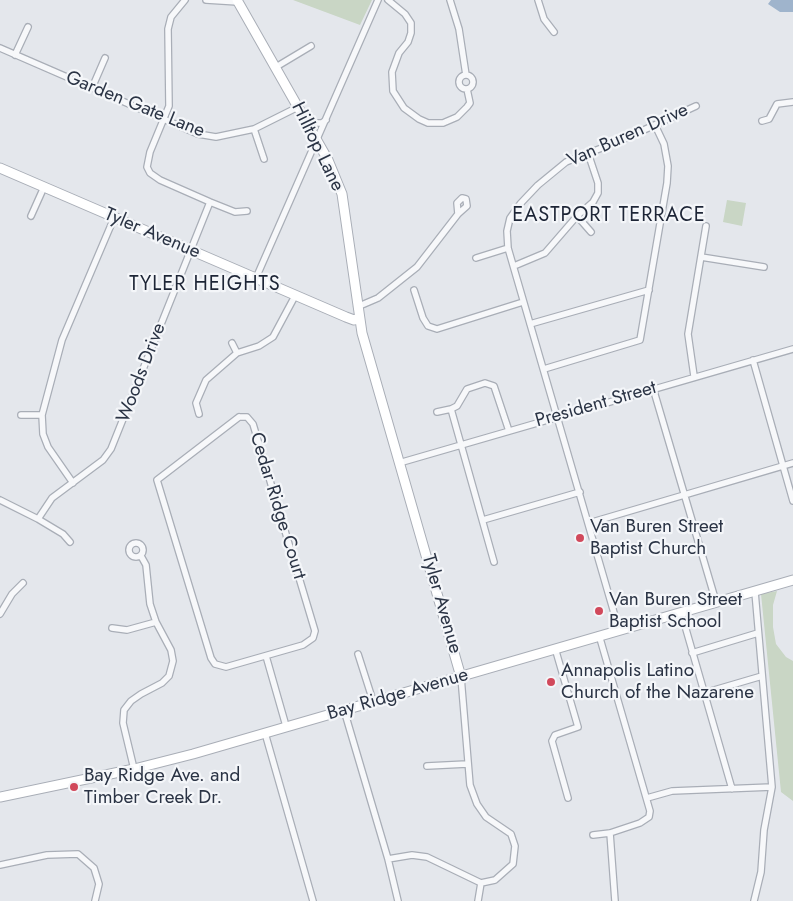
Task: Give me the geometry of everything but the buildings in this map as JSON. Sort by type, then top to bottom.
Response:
[{"type":"street","points":[[185,0],[171,16],[168,28],[170,92],[164,119],[147,161],[150,174],[235,212],[247,211]]},
{"type":"street","points":[[206,0],[238,1]]},
{"type":"street","points":[[256,278],[378,0]]},
{"type":"street","points":[[388,0],[405,14],[411,23],[411,33],[408,42],[400,53],[392,72],[393,91],[404,108],[413,116],[428,123],[448,121],[463,113],[470,103],[467,88]]},
{"type":"street","points":[[450,0],[459,29],[466,75],[473,80],[471,86],[467,88]]},
{"type":"street","points":[[538,0],[544,19],[554,32]]},
{"type":"street","name":"Hilltop Lane","points":[[238,1],[335,174],[343,199],[357,308]]},
{"type":"street","points":[[15,55],[28,27]]},
{"type":"street","points":[[276,67],[311,46]]},
{"type":"street","name":"Garden Gate Lane","points":[[0,48],[198,134],[216,137],[254,129],[298,106]]},
{"type":"street","points":[[92,88],[105,58]]},
{"type":"street","points":[[466,75],[461,77],[459,81],[461,86],[467,88]]},
{"type":"street","points":[[762,121],[769,119],[777,104],[793,102]]},
{"type":"street","name":"Van Buren Drive","points":[[619,630],[523,302],[508,248],[507,230],[510,218],[520,204],[538,185],[566,162],[696,106]]},
{"type":"street","points":[[303,116],[313,123],[326,120]]},
{"type":"street","points":[[544,369],[640,340],[668,166],[664,144],[655,125]]},
{"type":"street","points":[[254,129],[264,158]]},
{"type":"street","points":[[514,266],[546,253],[576,216],[593,202],[598,194],[598,183],[588,153]]},
{"type":"street","name":"Tyler Avenue","points":[[0,168],[347,318],[354,320],[359,318]]},
{"type":"street","points":[[31,216],[44,187]]},
{"type":"street","name":"Woods Drive","points":[[38,519],[52,498],[103,460],[111,449],[210,202]]},
{"type":"street","points":[[357,308],[378,298],[417,267],[458,214]]},
{"type":"street","points":[[576,216],[591,232]]},
{"type":"street","points":[[73,483],[48,448],[43,434],[42,415],[62,340],[114,218]]},
{"type":"street","points":[[694,376],[688,346],[688,334],[706,226]]},
{"type":"street","points":[[476,258],[508,248]]},
{"type":"street","points":[[701,257],[764,267]]},
{"type":"street","points":[[414,290],[423,318],[428,326],[436,329],[523,302]]},
{"type":"street","points":[[530,324],[649,290]]},
{"type":"street","points":[[199,414],[196,403],[206,380],[237,353],[260,346],[273,337],[295,296]]},
{"type":"street","name":"Tyler Avenue","points":[[357,308],[399,463],[461,676],[466,720],[467,764],[477,804],[486,817],[511,834],[514,846],[513,864],[494,880],[481,883]]},
{"type":"street","points":[[232,343],[237,353]]},
{"type":"street","name":"President Street","points":[[399,463],[694,376],[793,349]]},
{"type":"street","points":[[753,360],[793,501]]},
{"type":"street","points":[[437,412],[457,406],[467,389],[486,383],[494,386],[509,430]]},
{"type":"street","points":[[654,388],[716,602]]},
{"type":"street","points":[[451,409],[494,562]]},
{"type":"street","points":[[21,415],[42,415]]},
{"type":"street","name":"Cedar Ridge Court","points":[[239,417],[247,417],[254,424],[315,632],[310,641],[266,656],[226,667],[215,664],[157,480],[239,417]]},
{"type":"street","points":[[588,523],[793,463]]},
{"type":"street","points":[[483,520],[580,492]]},
{"type":"street","points":[[0,500],[38,519],[63,534],[70,542]]},
{"type":"street","points":[[134,769],[123,723],[124,710],[141,694],[162,683],[169,676],[173,661],[171,650],[156,622],[150,604],[146,565],[141,556]]},
{"type":"street","name":"Bay Ridge Avenue","points":[[0,796],[134,769],[265,733],[793,580]]},
{"type":"street","points":[[0,614],[12,594],[23,583]]},
{"type":"street","points":[[754,901],[761,872],[764,830],[772,787],[755,592]]},
{"type":"street","points":[[681,612],[732,789]]},
{"type":"street","points":[[112,628],[127,630],[156,622]]},
{"type":"street","points":[[692,653],[758,633]]},
{"type":"street","points":[[593,836],[610,833],[640,823],[649,817],[650,811],[599,635]]},
{"type":"street","points":[[555,648],[578,727],[555,735],[552,741],[568,798]]},
{"type":"street","points":[[358,654],[374,701]]},
{"type":"street","points":[[266,656],[286,726]]},
{"type":"street","points":[[704,693],[762,676]]},
{"type":"street","points":[[344,710],[388,859],[398,901]]},
{"type":"street","points":[[265,733],[313,901]]},
{"type":"street","points":[[427,766],[467,764]]},
{"type":"street","points":[[647,798],[672,791],[772,787]]},
{"type":"street","points":[[610,833],[615,901]]},
{"type":"street","points":[[0,865],[47,855],[78,854],[94,868],[99,884],[95,901]]},
{"type":"street","points":[[388,859],[412,855],[427,857],[481,883],[478,901]]},
{"type":"green space","points":[[293,0],[372,0],[360,25]]},
{"type":"green space","points":[[727,200],[746,203],[742,226],[723,222]]},
{"type":"green space","points":[[777,591],[773,605],[773,627],[776,644],[786,657],[793,661],[793,801],[781,792],[761,594]]},
{"type":"water","points":[[771,0],[793,0],[793,12],[780,12],[768,4]]},
{"type":"place","name":"Van Buren Street Baptist Church","points":[[580,538]]},
{"type":"place","name":"Van Buren Street Baptist School","points":[[599,611]]},
{"type":"place","name":"Annapolis Latino Church of the Nazarene","points":[[551,682]]},
{"type":"place","name":"Bay Ridge Ave. and Timber Creek Dr.","points":[[74,787]]},
{"type":"district","name":"EASTPORT TERRACE","points":[[609,216]]},
{"type":"district","name":"TYLER HEIGHTS","points":[[205,285]]}]
